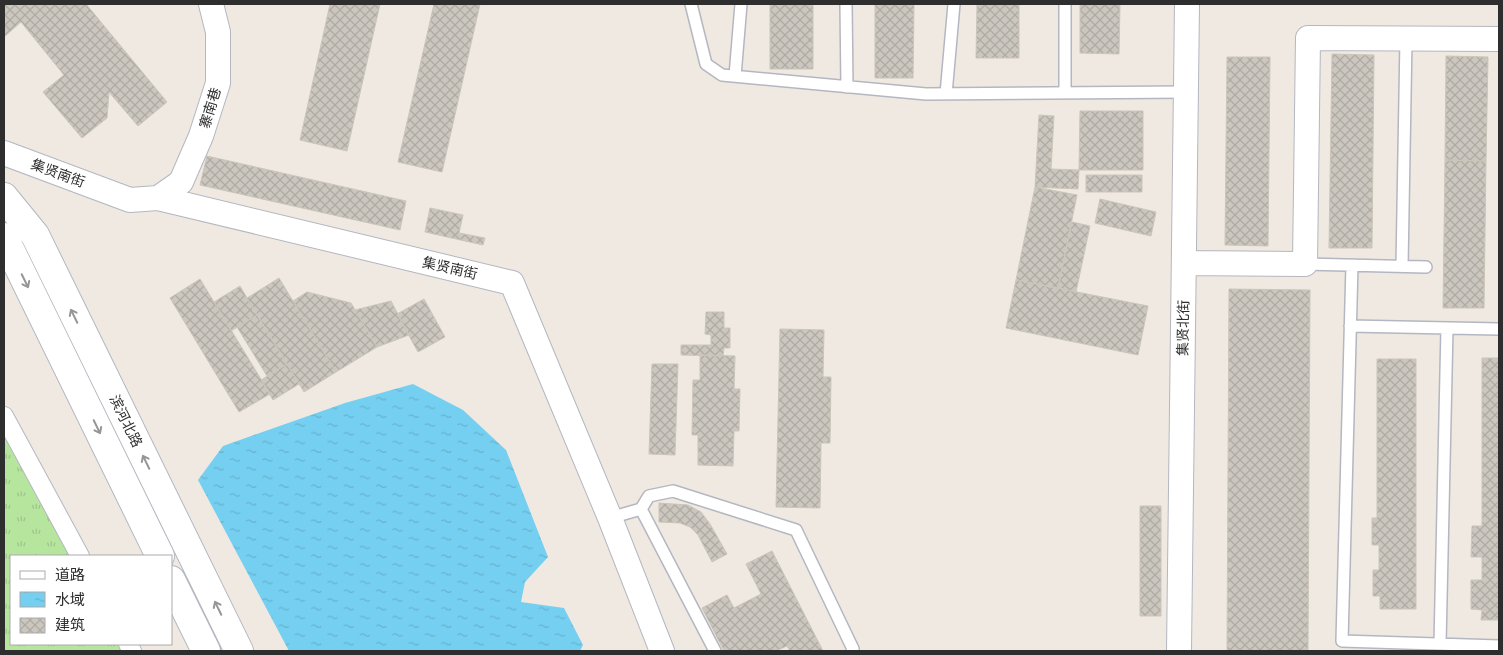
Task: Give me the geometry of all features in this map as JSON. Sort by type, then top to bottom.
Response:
[{"type":"main road","name":"滨河北路","points":[[4,197],[35,235],[239,651]]},
{"type":"main road","points":[[4,238],[160,555]]},
{"type":"main road","points":[[172,582],[206,651]]},
{"type":"street","name":"寨南巷","points":[[158,198],[181,182],[201,136],[218,83],[218,32],[211,4]]},
{"type":"street","name":"集贤北街","points":[[1179,651],[1187,4]]},
{"type":"street","points":[[1184,263],[1305,264],[1308,38],[1499,39]]},
{"type":"street","name":"集贤南街","points":[[4,153],[130,200],[158,198],[512,282],[610,518],[662,651]]},
{"type":"street","points":[[4,416],[79,555]]},
{"type":"lane","points":[[691,4],[706,64],[722,75],[926,94],[1186,92]]},
{"type":"lane","points":[[735,76],[741,4]]},
{"type":"lane","points":[[846,4],[847,87]]},
{"type":"lane","points":[[946,94],[954,4]]},
{"type":"lane","points":[[1065,4],[1065,93]]},
{"type":"lane","points":[[1402,266],[1406,38]]},
{"type":"lane","points":[[1305,264],[1426,267]]},
{"type":"lane","points":[[1352,265],[1342,641],[1499,646]]},
{"type":"lane","points":[[1350,326],[1499,329]]},
{"type":"lane","points":[[1440,644],[1447,328]]},
{"type":"lane","points":[[610,518],[641,509],[649,496],[673,491],[796,530],[853,649],[852,651]]},
{"type":"lane","points":[[641,509],[715,651]]},
{"type":"green space","points":[[4,416],[79,555],[10,555],[10,645],[129,645],[132,651],[4,651]]},
{"type":"water","points":[[413,384],[463,410],[506,450],[548,557],[525,582],[521,602],[564,608],[583,645],[580,651],[289,651],[198,480],[223,446],[345,403]]},
{"type":"building","points":[[4,4],[86,4],[167,102],[138,126],[109,92],[107,118],[82,138],[43,92],[64,75],[21,22],[4,37]]},
{"type":"building","points":[[330,4],[380,4],[347,151],[300,140]]},
{"type":"building","points":[[434,4],[480,4],[442,172],[398,162]]},
{"type":"building","points":[[770,4],[813,4],[813,69],[770,69]]},
{"type":"building","points":[[875,4],[914,4],[913,78],[875,78]]},
{"type":"building","points":[[977,4],[1019,4],[1019,58],[976,58]]},
{"type":"building","points":[[1080,4],[1120,4],[1119,54],[1080,53]]},
{"type":"building","points":[[1332,54],[1374,55],[1372,248],[1329,248]]},
{"type":"building","points":[[1446,56],[1488,57],[1486,161],[1445,160]]},
{"type":"building","points":[[1227,57],[1270,57],[1268,246],[1225,245]]},
{"type":"building","points":[[1080,111],[1143,111],[1143,170],[1079,170]]},
{"type":"building","points":[[1039,115],[1054,116],[1051,169],[1079,170],[1078,189],[1035,187]]},
{"type":"building","points":[[207,156],[406,201],[400,230],[200,185]]},
{"type":"building","points":[[1445,160],[1486,161],[1484,308],[1443,308]]},
{"type":"building","points":[[1086,175],[1142,175],[1142,192],[1086,192]]},
{"type":"building","points":[[1035,187],[1077,195],[1058,288],[1016,280]]},
{"type":"building","points":[[1100,199],[1156,212],[1151,236],[1095,223]]},
{"type":"building","points":[[430,208],[463,215],[459,233],[485,238],[483,245],[425,232]]},
{"type":"building","points":[[1072,222],[1090,226],[1076,292],[1058,288]]},
{"type":"building","points":[[279,278],[336,372],[304,392],[247,298]]},
{"type":"building","points":[[200,279],[270,394],[239,412],[170,298]]},
{"type":"building","points":[[1016,280],[1148,306],[1138,355],[1006,328]]},
{"type":"building","points":[[240,286],[257,315],[231,331],[214,302]]},
{"type":"building","points":[[1229,289],[1310,290],[1308,651],[1227,651]]},
{"type":"building","points":[[307,292],[351,303],[377,347],[336,372],[293,301]]},
{"type":"building","points":[[424,299],[445,337],[418,352],[397,314]]},
{"type":"building","points":[[391,301],[409,335],[377,347],[355,310]]},
{"type":"building","points":[[706,312],[724,312],[724,328],[730,328],[730,348],[724,348],[723,356],[681,355],[681,345],[711,345],[711,335],[705,334]]},
{"type":"building","points":[[257,315],[287,364],[267,376],[237,327]]},
{"type":"building","points":[[780,329],[824,330],[823,377],[831,377],[830,443],[821,443],[820,508],[776,507]]},
{"type":"building","points":[[700,355],[735,356],[734,389],[740,389],[739,431],[734,431],[733,466],[698,465],[698,435],[692,435],[693,380],[700,380]]},
{"type":"building","points":[[1482,358],[1499,358],[1499,620],[1481,620],[1482,610],[1471,609],[1471,580],[1482,580],[1482,557],[1471,557],[1472,526],[1482,526]]},
{"type":"building","points":[[1377,359],[1416,359],[1416,609],[1380,609],[1380,596],[1373,596],[1373,570],[1379,570],[1379,545],[1372,545],[1372,518],[1377,518]]},
{"type":"building","points":[[287,364],[299,384],[273,400],[261,380]]},
{"type":"building","points":[[652,364],[678,364],[675,455],[649,454]]},
{"type":"building","points":[[659,503],[688,505],[701,512],[727,554],[712,562],[698,535],[690,527],[680,523],[659,522]]},
{"type":"building","points":[[1140,506],[1161,506],[1161,616],[1140,616]]},
{"type":"building","points":[[772,551],[823,651],[790,651],[787,646],[776,651],[724,651],[702,608],[727,595],[734,608],[761,594],[746,564]]}]
